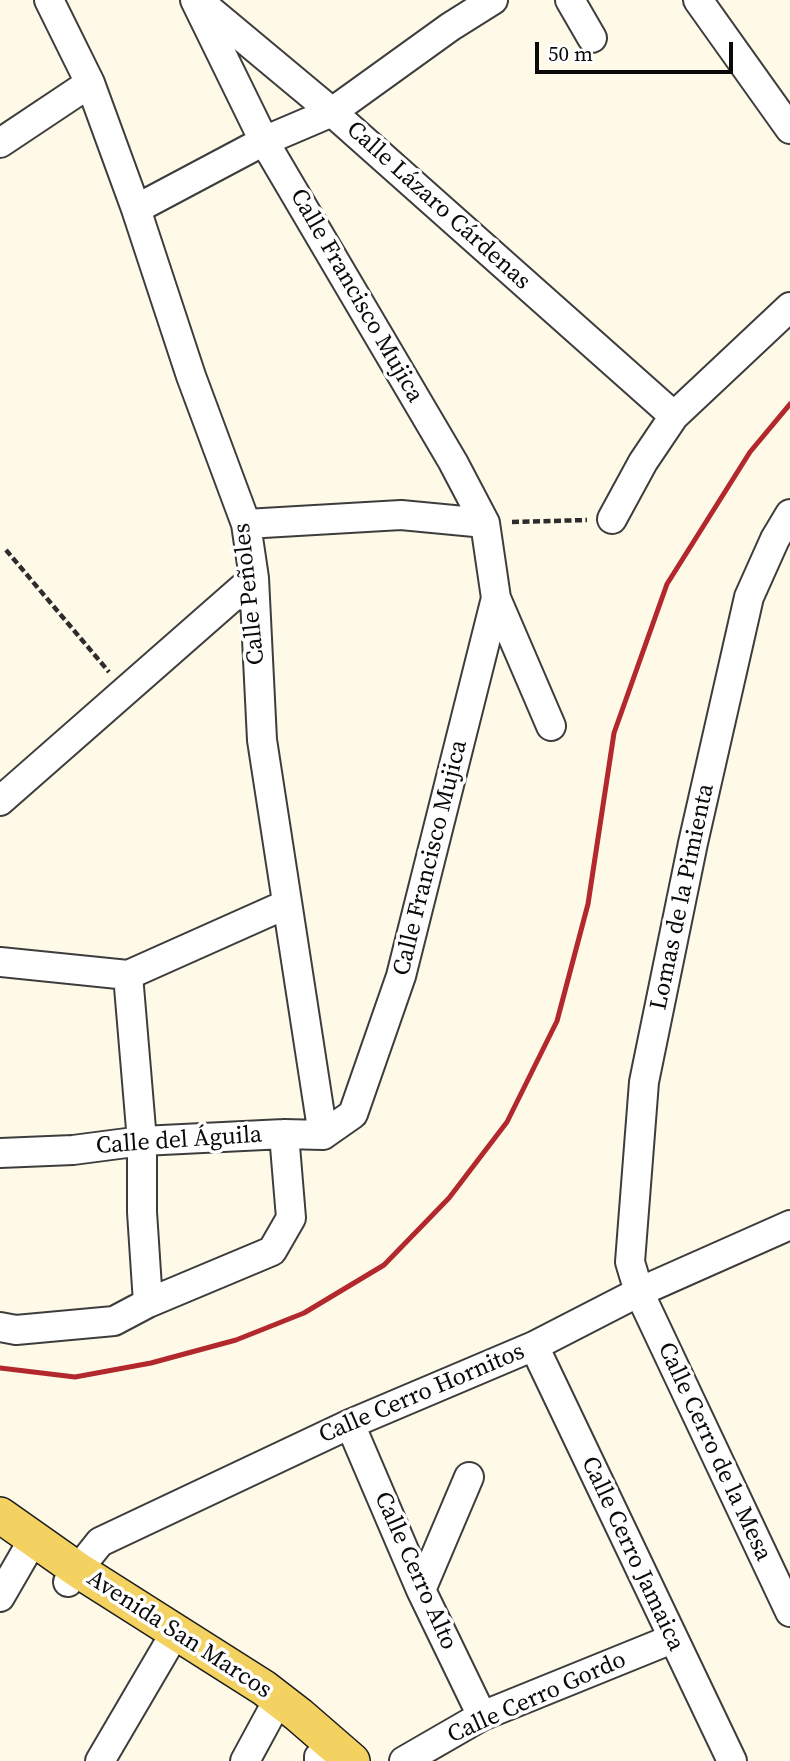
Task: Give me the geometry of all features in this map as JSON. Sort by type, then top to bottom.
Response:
[{"type":"main road","name":"Avenida San Marcos","points":[[0,1515],[73,1576],[168,1645],[271,1713],[328,1760]]},
{"type":"main road","name":"Avenida San Marcos","points":[[13,1542],[264,1688],[299,1715],[328,1760]]},
{"type":"street","name":"Calle Peñoles","points":[[49,0],[90,83],[136,209],[191,376],[246,524],[254,578],[262,740],[323,1135]]},
{"type":"street","name":"Calle Lázaro Cárdenas","points":[[196,0],[332,112],[674,416]]},
{"type":"street","name":"Calle Francisco Mujica","points":[[196,0],[264,141],[453,461],[485,523],[496,598],[551,726]]},
{"type":"street","points":[[136,209],[264,141],[332,112],[450,27],[493,0]]},
{"type":"street","points":[[570,0],[592,38]]},
{"type":"street","points":[[698,0],[790,129]]},
{"type":"street","points":[[0,143],[90,83]]},
{"type":"street","points":[[612,519],[643,462],[674,416],[790,307]]},
{"type":"street","points":[[246,524],[401,515],[485,523]]},
{"type":"street","name":"Lomas de la Pimienta","points":[[639,1292],[630,1262],[644,1082],[696,830],[750,597],[775,539],[789,516]]},
{"type":"street","points":[[0,801],[254,578]]},
{"type":"street","name":"Calle Francisco Mujica","points":[[323,1135],[353,1114],[401,976],[496,598]]},
{"type":"street","points":[[0,962],[128,975],[287,904]]},
{"type":"street","points":[[128,975],[142,1141],[142,1212],[148,1303]]},
{"type":"street","points":[[0,1327],[16,1330],[114,1321],[148,1303],[272,1251],[291,1218],[284,1134]]},
{"type":"street","name":"Calle del Águila","points":[[0,1153],[72,1150],[142,1141],[284,1134],[323,1135]]},
{"type":"street","name":"Calle Cerro Hornitos","points":[[73,1576],[100,1542],[350,1424],[534,1346],[639,1292],[790,1225]]},
{"type":"street","name":"Calle Cerro de la Mesa","points":[[639,1292],[790,1612]]},
{"type":"street","name":"Calle Cerro Jamaica","points":[[534,1346],[732,1761]]},
{"type":"street","name":"Calle Cerro Alto","points":[[350,1424],[421,1590],[482,1716]]},
{"type":"street","points":[[421,1590],[469,1478]]},
{"type":"street","points":[[0,1597],[13,1542]]},
{"type":"street","name":"Calle Cerro Gordo","points":[[404,1761],[482,1716],[672,1639]]},
{"type":"street","points":[[100,1761],[168,1645]]},
{"type":"street","points":[[244,1761],[271,1713]]},
{"type":"path","points":[[485,523],[612,519]]},
{"type":"path","points":[[6,550],[125,690]]},
{"type":"railway","points":[[0,1368],[75,1377],[151,1363],[236,1340],[304,1313],[384,1265],[449,1198],[507,1122],[557,1021],[588,904],[614,733],[667,584],[750,452],[790,404]]}]
